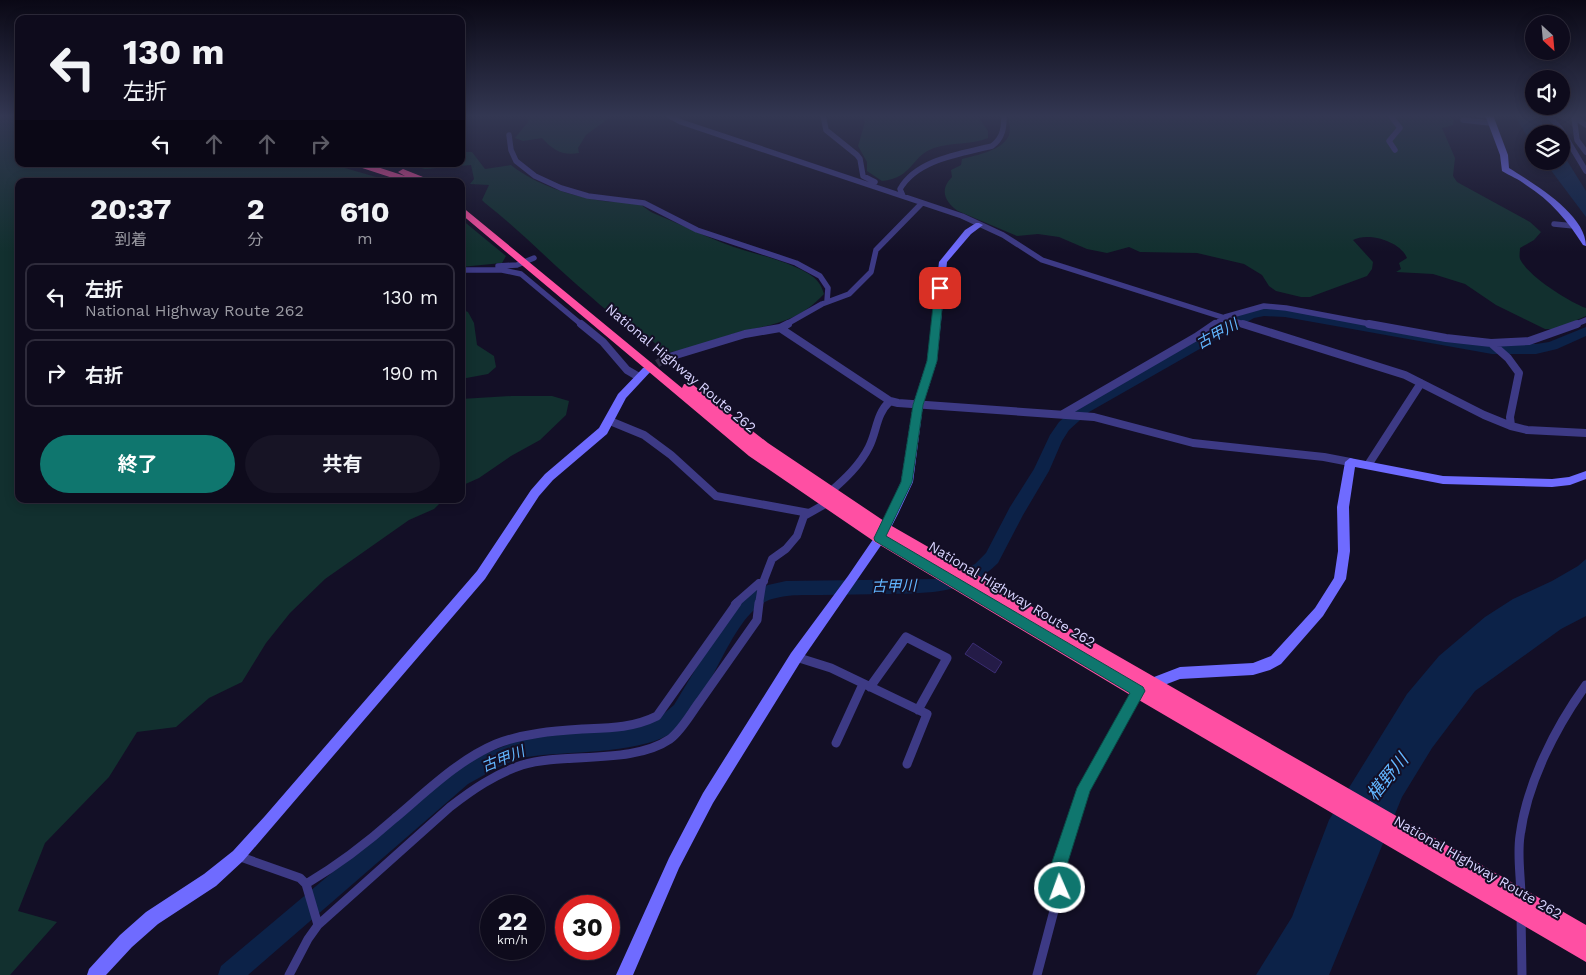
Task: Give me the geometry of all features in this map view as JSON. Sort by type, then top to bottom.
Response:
[{"type":"highway","points":[[368,167],[402,178]]},
{"type":"highway","points":[[385,167],[419,178]]},
{"type":"highway","name":"National Highway Route 262","points":[[465,202],[529,260],[754,453],[828,498],[882,534],[1145,687],[1299,776],[1586,936]]},
{"type":"highway","name":"National Highway Route 262","points":[[465,212],[529,260]]},
{"type":"highway","name":"National Highway Route 262","points":[[1299,776],[1586,952]]},
{"type":"main road","points":[[1505,160],[1505,169],[1531,184],[1563,211],[1579,230],[1586,243]]},
{"type":"main road","points":[[624,975],[674,863],[708,798],[796,657],[852,580],[882,534],[907,482],[918,405],[932,361],[943,262],[968,232],[979,225]]},
{"type":"main road","points":[[95,975],[126,941],[152,918],[210,880],[238,856],[270,821],[481,575],[496,556],[535,492],[548,477],[591,442],[610,421],[622,396],[643,373]]},
{"type":"main road","points":[[1145,687],[1180,674],[1253,669],[1265,666],[1276,660],[1318,612],[1340,579],[1344,551],[1343,507],[1350,462],[1443,480],[1552,483],[1570,481],[1586,475]]},
{"type":"street","points":[[516,160],[519,165],[538,177],[575,193],[610,200],[635,200],[697,230],[796,263],[820,276],[828,288],[827,301]]},
{"type":"street","points":[[797,160],[962,216],[1003,235],[1042,260],[1391,370],[1511,426],[1527,430],[1586,433]]},
{"type":"street","points":[[860,160],[863,176],[889,188],[900,189]]},
{"type":"street","points":[[900,189],[902,184],[927,165],[942,160]]},
{"type":"street","points":[[900,189],[904,196]]},
{"type":"street","points":[[666,358],[745,334],[780,328],[827,301],[849,294],[871,272],[876,250],[922,203]]},
{"type":"street","points":[[1554,224],[1574,226]]},
{"type":"street","points":[[486,270],[495,266],[517,264],[529,260]]},
{"type":"street","points":[[465,270],[502,270],[520,274],[603,342],[627,370],[643,373]]},
{"type":"street","points":[[1065,414],[1071,408],[1196,337],[1226,317],[1252,309],[1273,306],[1343,317],[1446,338],[1492,344],[1533,341],[1553,335],[1586,320]]},
{"type":"street","points":[[780,328],[890,401],[918,405],[1094,417],[1193,443],[1307,455],[1350,462]]},
{"type":"street","points":[[1492,344],[1519,373],[1510,417],[1511,426]]},
{"type":"street","points":[[1368,465],[1421,383]]},
{"type":"street","points":[[289,975],[317,922],[469,792],[495,776],[522,765],[543,760],[633,752],[654,748],[671,738],[685,722],[757,620],[763,583],[772,559],[786,549],[797,536],[804,516],[828,498],[851,473],[868,449],[882,406],[890,401]]},
{"type":"street","points":[[610,421],[644,435],[671,454],[692,476],[716,496],[809,513]]},
{"type":"street","points":[[307,890],[417,797],[485,750],[508,740],[537,733],[631,727],[657,716],[733,606],[759,583],[763,583]]},
{"type":"street","points":[[836,743],[866,686],[906,637],[947,658],[918,710]]},
{"type":"street","points":[[796,657],[830,668],[927,714],[907,764]]},
{"type":"street","points":[[1522,975],[1520,836],[1529,802],[1549,748],[1574,700],[1586,685]]},
{"type":"street","points":[[1037,975],[1060,888],[1059,865],[1084,788],[1145,687]]},
{"type":"street","points":[[238,856],[300,878],[307,890],[317,922]]},
{"type":"green space","points":[[0,160],[15,160],[15,167],[341,167],[380,178],[15,178],[15,503],[440,503],[434,509],[409,520],[325,579],[290,613],[266,643],[242,682],[209,698],[176,727],[137,732],[109,777],[45,843],[18,911],[57,922],[10,975],[0,975]]},
{"type":"green space","points":[[465,160],[478,160],[485,169],[511,165],[531,178],[566,193],[603,201],[637,203],[653,213],[714,239],[799,269],[816,280],[824,294],[805,311],[785,320],[683,349],[667,351],[605,309],[485,203],[482,200],[489,185],[470,184],[474,179],[471,165],[465,166]]},
{"type":"green space","points":[[866,160],[916,160],[900,176],[882,181],[867,171]]},
{"type":"green space","points":[[962,160],[1455,160],[1453,176],[1457,182],[1530,222],[1541,232],[1534,240],[1520,248],[1520,259],[1531,273],[1550,288],[1586,308],[1586,316],[1556,329],[1545,329],[1496,305],[1465,284],[1433,274],[1396,272],[1401,269],[1399,263],[1407,258],[1398,247],[1375,238],[1367,237],[1353,240],[1373,262],[1372,269],[1367,276],[1310,297],[1301,297],[1276,291],[1269,286],[1262,275],[1244,264],[1197,253],[1140,252],[1129,247],[1107,253],[1087,249],[1059,237],[1038,234],[1017,236],[958,211],[950,204],[945,195],[946,187],[952,177],[951,170],[961,165]]},
{"type":"green space","points":[[418,167],[448,167],[425,169]]},
{"type":"green space","points":[[465,222],[506,256],[502,263],[465,267]]},
{"type":"green space","points":[[465,311],[468,312],[474,323],[477,345],[494,356],[496,367],[488,374],[465,378]]},
{"type":"green space","points":[[552,396],[569,401],[566,415],[540,440],[511,456],[479,478],[465,484],[465,399]]},
{"type":"water","points":[[1570,165],[1586,191],[1586,217],[1551,170],[1570,170]]},
{"type":"water","name":"椹野川","points":[[1586,559],[1586,616],[1561,629],[1475,691],[1432,748],[1402,797],[1329,975],[1256,975],[1292,917],[1329,820],[1407,694],[1439,656],[1485,617],[1513,599],[1552,581],[1578,566]]},
{"type":"building","points":[[973,643],[1002,662],[995,673],[965,654]]},
{"type":"waterway","name":"古甲川","points":[[230,975],[461,777],[482,765],[524,748],[639,736],[662,728],[681,711],[737,616],[752,599],[768,592],[786,588],[937,586],[961,579],[981,569],[992,558],[1016,512],[1041,471],[1055,439],[1064,426],[1084,408],[1250,315],[1264,312],[1285,313],[1492,349],[1536,349],[1552,346],[1586,331]]},
{"type":"tunnel","points":[[647,370],[666,358]]},
{"type":"route","points":[[940,288],[932,361],[918,405],[907,482],[880,538],[964,586],[1138,691],[1084,788],[1059,865],[1060,888]]}]
